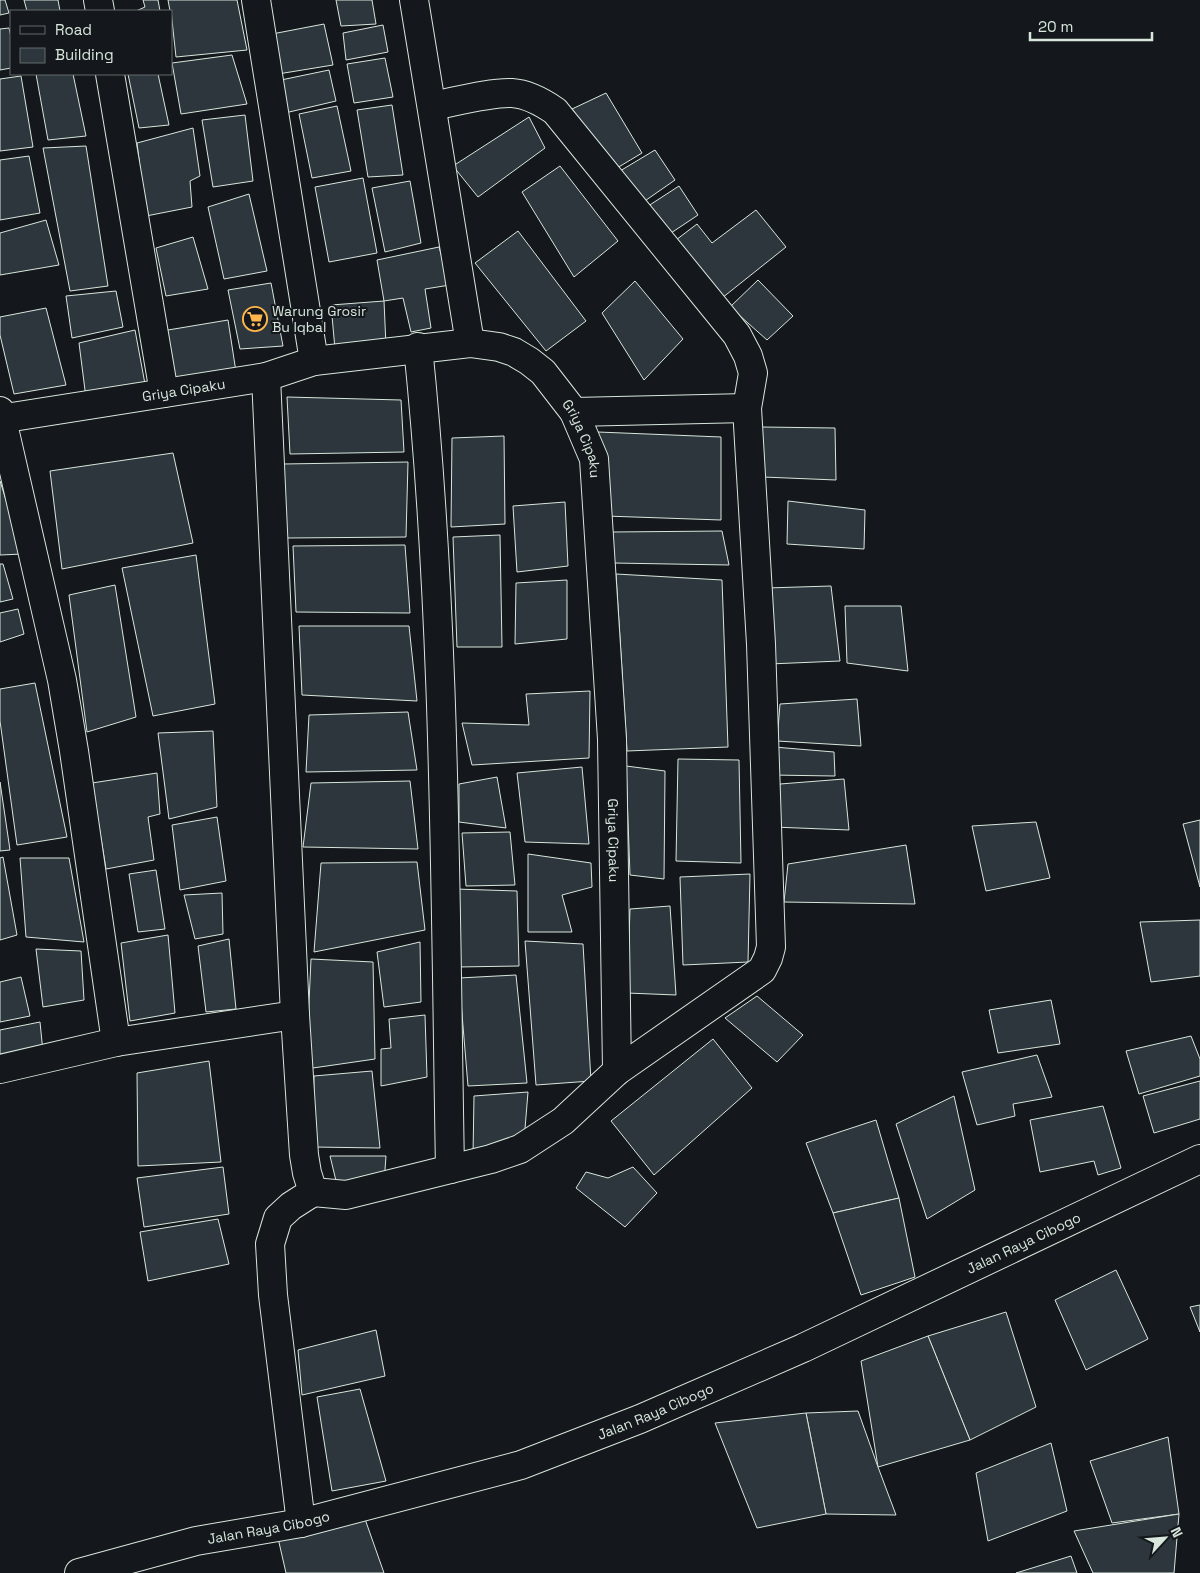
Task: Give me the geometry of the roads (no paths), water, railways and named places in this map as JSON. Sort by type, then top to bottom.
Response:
[{"type":"street","points":[[256,0],[314,361]]},
{"type":"street","points":[[414,0],[470,343]]},
{"type":"street","points":[[110,75],[164,393]]},
{"type":"street","points":[[301,1523],[273,1295],[270,1244],[278,1218],[291,1206],[313,1192],[346,1195],[491,1159],[520,1149],[564,1121],[617,1071],[762,970],[771,947],[761,644],[747,408],[753,374],[748,356],[737,335],[555,110],[539,101],[512,93],[432,106]]},
{"type":"street","name":"Griya Cipaku","points":[[0,416],[266,377],[314,361],[418,347],[470,343],[506,350],[529,361],[543,372],[574,412],[594,459],[612,739],[617,1071]]},
{"type":"street","points":[[418,347],[427,432],[438,640],[445,848],[450,1169]]},
{"type":"street","points":[[266,377],[295,1015],[304,1155],[306,1173],[313,1192]]},
{"type":"street","points":[[574,412],[747,408]]},
{"type":"street","points":[[0,416],[62,680],[116,1042]]},
{"type":"street","points":[[0,1069],[116,1042],[295,1015]]},
{"type":"street","name":"Jalan Raya Cibogo","points":[[79,1573],[196,1540],[301,1523],[521,1465],[640,1419],[803,1348],[1200,1159]]},
{"type":"place","name":"Warung Grosir Bu Iqbal","points":[[255,319]]}]
